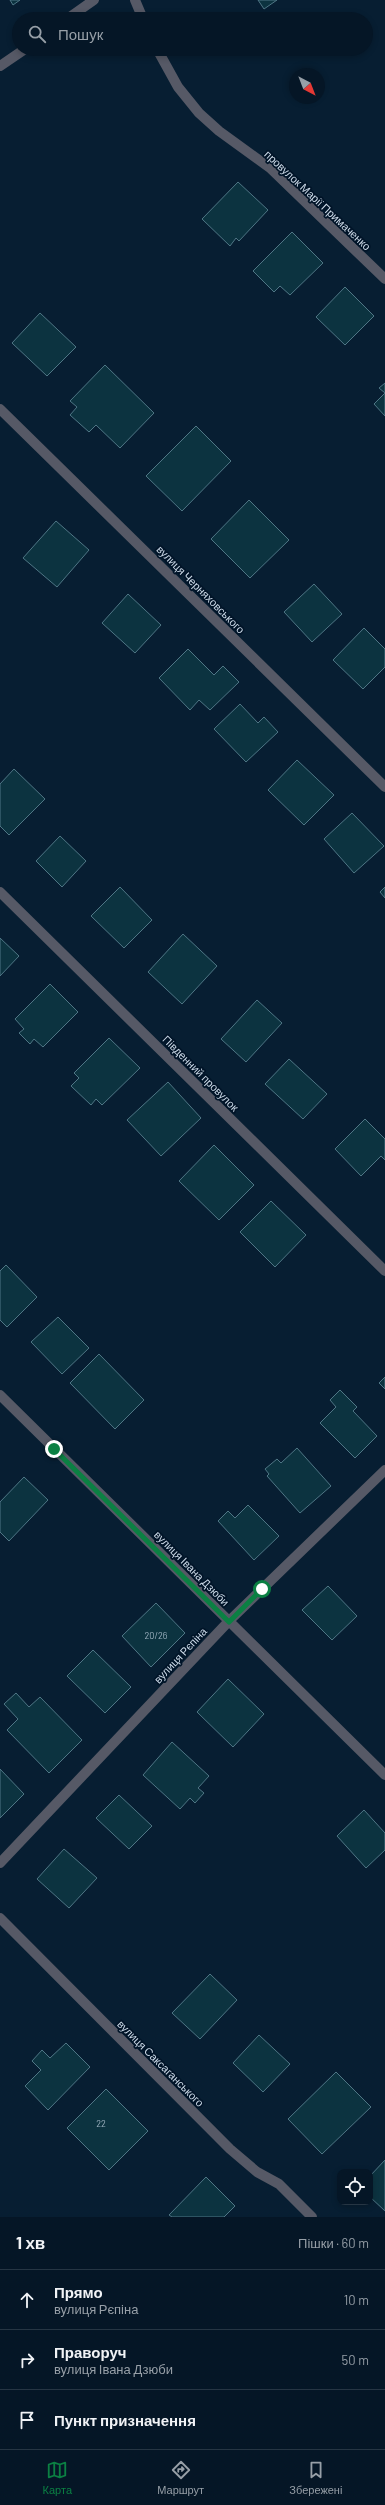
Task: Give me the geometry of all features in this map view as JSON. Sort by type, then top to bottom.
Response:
[{"type":"street","points":[[77,12],[94,0]]},
{"type":"street","points":[[135,0],[140,12]]},
{"type":"street","points":[[0,66],[14,56]]},
{"type":"street","name":"провулок Марії Примаченко","points":[[161,56],[178,87],[199,113],[219,131],[270,168],[385,279]]},
{"type":"street","name":"вулиця Черняховського","points":[[0,409],[385,787]]},
{"type":"street","name":"Південний провулок","points":[[0,892],[385,1272]]},
{"type":"street","name":"вулиця Івана Дзюби","points":[[0,1395],[385,1775]]},
{"type":"street","name":"вулиця Рєпіна","points":[[0,1863],[229,1622],[385,1470]]},
{"type":"street","name":"вулиця Саксаганського","points":[[0,1918],[230,2149],[257,2172],[278,2184],[312,2217]]},
{"type":"building","points":[[10,0],[20,0],[13,5]]},
{"type":"building","points":[[258,0],[277,0],[264,9]]},
{"type":"building","points":[[238,182],[268,210],[239,241],[236,238],[230,246],[202,219]]},
{"type":"building","points":[[292,232],[323,263],[290,295],[280,286],[274,292],[253,271]]},
{"type":"building","points":[[345,287],[374,316],[345,345],[316,317]]},
{"type":"building","points":[[40,313],[76,347],[47,376],[12,343]]},
{"type":"building","points":[[105,365],[154,413],[120,448],[96,425],[89,432],[70,415],[77,407],[70,401]]},
{"type":"building","points":[[385,383],[385,393],[379,388]]},
{"type":"building","points":[[385,393],[385,416],[374,404]]},
{"type":"building","points":[[196,426],[231,461],[182,511],[146,476]]},
{"type":"building","points":[[249,500],[289,540],[250,578],[211,539]]},
{"type":"building","points":[[56,521],[89,550],[57,587],[23,558]]},
{"type":"building","points":[[314,584],[342,614],[312,642],[284,612]]},
{"type":"building","points":[[128,594],[161,625],[135,653],[102,623]]},
{"type":"building","points":[[364,628],[385,649],[385,667],[363,689],[333,660]]},
{"type":"building","points":[[188,649],[214,675],[223,666],[239,682],[210,710],[199,700],[190,710],[159,678]]},
{"type":"building","points":[[240,704],[258,723],[264,717],[278,732],[246,762],[214,729]]},
{"type":"building","points":[[297,760],[334,795],[304,825],[268,790]]},
{"type":"building","points":[[14,769],[45,799],[9,835],[0,826],[0,784]]},
{"type":"building","points":[[352,813],[384,846],[354,873],[324,839]]},
{"type":"building","points":[[60,836],[86,861],[62,887],[36,861]]},
{"type":"building","points":[[120,887],[152,920],[124,948],[91,916]]},
{"type":"building","points":[[385,887],[385,898],[380,892]]},
{"type":"building","points":[[183,934],[217,966],[182,1004],[148,972]]},
{"type":"building","points":[[0,938],[19,956],[0,976]]},
{"type":"building","points":[[50,984],[78,1012],[43,1047],[34,1039],[30,1044],[19,1033],[24,1029],[15,1019]]},
{"type":"building","points":[[257,1000],[282,1023],[246,1062],[221,1039]]},
{"type":"building","points":[[109,1038],[140,1068],[102,1105],[96,1099],[91,1105],[71,1086],[79,1078],[74,1073]]},
{"type":"building","points":[[289,1059],[327,1094],[303,1119],[265,1084]]},
{"type":"building","points":[[168,1082],[201,1118],[161,1156],[127,1120]]},
{"type":"building","points":[[365,1119],[385,1139],[385,1160],[381,1156],[361,1176],[335,1149]]},
{"type":"building","points":[[214,1145],[254,1185],[219,1220],[179,1181]]},
{"type":"building","points":[[271,1201],[306,1235],[275,1267],[240,1232]]},
{"type":"building","points":[[6,1265],[37,1297],[7,1327],[0,1320],[0,1271]]},
{"type":"building","points":[[58,1317],[89,1348],[62,1374],[31,1342]]},
{"type":"building","points":[[99,1354],[144,1400],[115,1429],[70,1383]]},
{"type":"building","points":[[385,1377],[385,1389],[379,1383]]},
{"type":"building","points":[[340,1390],[357,1407],[353,1411],[377,1436],[355,1458],[320,1423],[336,1407],[330,1400]]},
{"type":"building","points":[[297,1448],[331,1486],[300,1513],[267,1476],[269,1474],[265,1469],[277,1459],[281,1463]]},
{"type":"building","points":[[24,1477],[48,1500],[9,1541],[0,1532],[0,1502]]},
{"type":"building","points":[[248,1505],[279,1536],[254,1560],[218,1521],[228,1511],[235,1518]]},
{"type":"building","points":[[328,1586],[357,1616],[332,1640],[302,1610]]},
{"type":"building","points":[[156,1603],[185,1633],[151,1667],[122,1636]]},
{"type":"building","points":[[93,1650],[131,1687],[105,1713],[67,1676]]},
{"type":"building","points":[[228,1679],[264,1714],[233,1747],[197,1712]]},
{"type":"building","points":[[16,1693],[29,1707],[40,1697],[82,1740],[49,1773],[7,1730],[18,1719],[4,1704]]},
{"type":"building","points":[[172,1742],[209,1776],[198,1788],[204,1793],[195,1803],[190,1798],[180,1809],[143,1775]]},
{"type":"building","points":[[0,1769],[24,1794],[0,1818]]},
{"type":"building","points":[[119,1795],[152,1826],[129,1849],[96,1818]]},
{"type":"building","points":[[364,1810],[385,1833],[385,1850],[366,1868],[337,1836]]},
{"type":"building","points":[[64,1849],[97,1878],[69,1908],[37,1879]]},
{"type":"building","points":[[210,1974],[237,2000],[200,2039],[172,2013]]},
{"type":"building","points":[[259,2035],[290,2064],[263,2092],[233,2063]]},
{"type":"building","points":[[66,2043],[90,2067],[48,2110],[25,2086],[41,2070],[32,2061],[42,2050],[50,2058]]},
{"type":"building","points":[[336,2072],[371,2107],[322,2154],[288,2119]]},
{"type":"building","points":[[106,2089],[148,2131],[109,2170],[67,2128]]},
{"type":"building","points":[[385,2160],[385,2211],[373,2200],[373,2173]]},
{"type":"building","points":[[206,2177],[235,2206],[224,2217],[172,2217],[169,2215]]},
{"type":"route","points":[[54,1449],[229,1622],[262,1589]]}]
